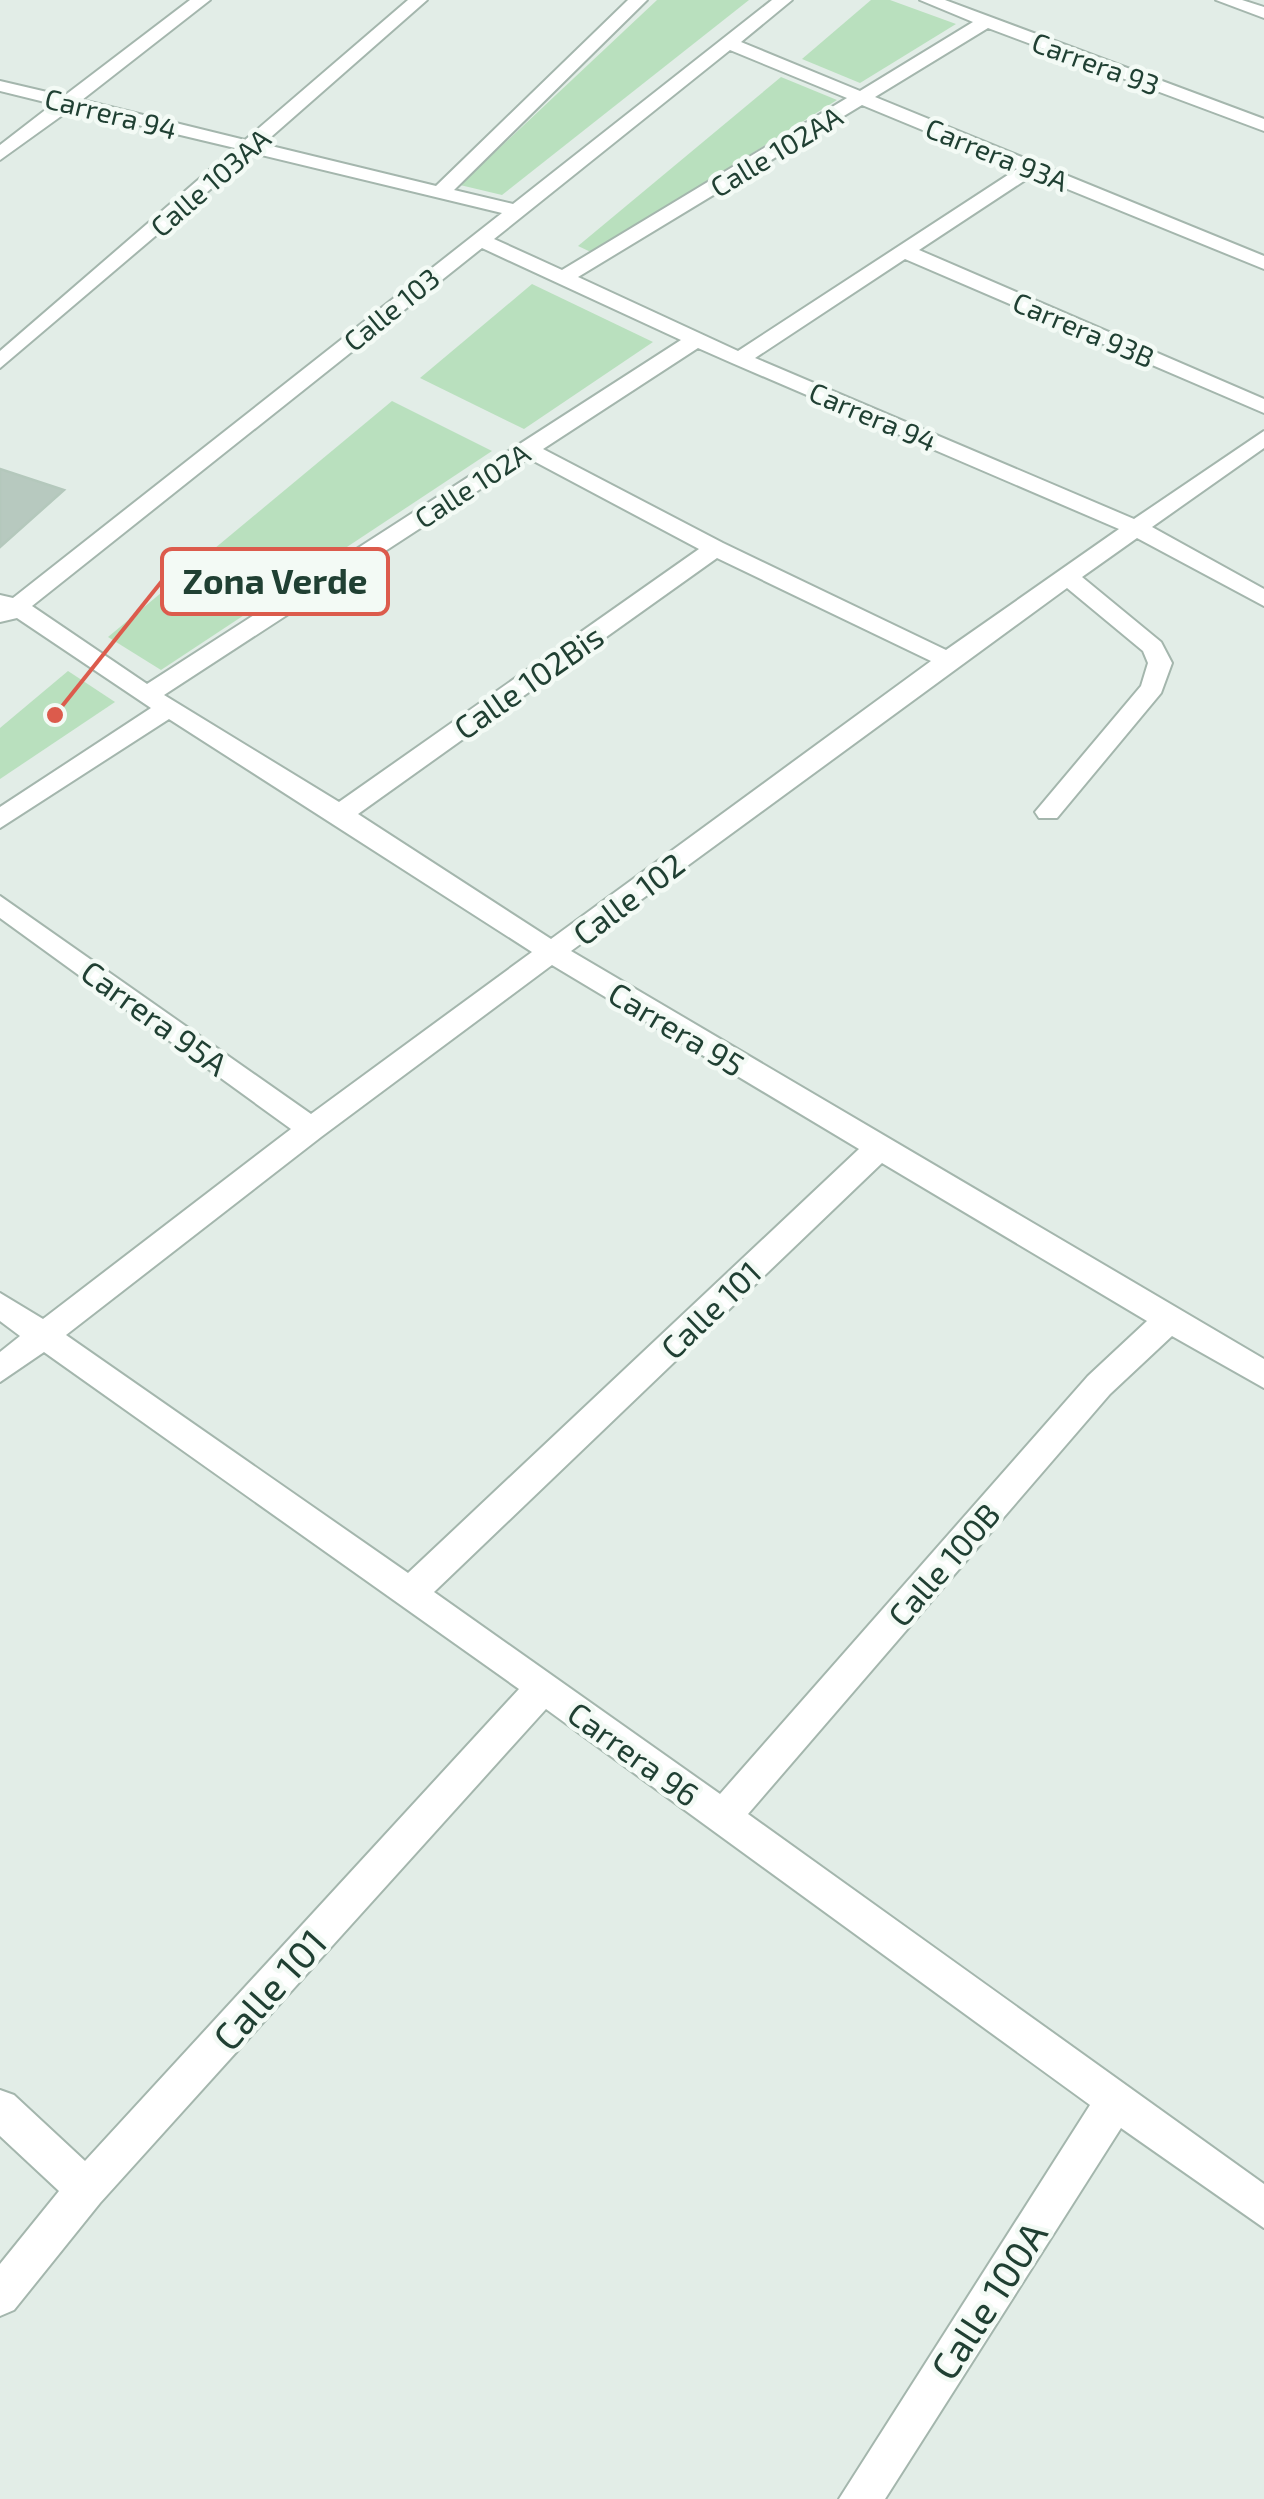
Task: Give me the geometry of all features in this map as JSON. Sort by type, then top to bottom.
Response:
[{"type":"street","points":[[0,154],[201,0]]},
{"type":"street","name":"Calle 103AA","points":[[0,362],[418,0]]},
{"type":"street","points":[[440,192],[638,0]]},
{"type":"street","name":"Calle 103","points":[[6,609],[783,0]]},
{"type":"street","name":"Carrera 93","points":[[929,0],[1264,125]]},
{"type":"street","points":[[1226,0],[1264,13]]},
{"type":"street","name":"Calle 102AA","points":[[564,277],[863,100],[986,22]]},
{"type":"street","name":"Carrera 93A","points":[[730,44],[1264,264]]},
{"type":"street","name":"Carrera 94","points":[[0,86],[513,210]]},
{"type":"street","points":[[739,359],[1031,168]]},
{"type":"street","name":"Carrera 94","points":[[478,239],[739,359],[1134,527],[1264,598]]},
{"type":"street","name":"Carrera 93B","points":[[904,251],[1264,407]]},
{"type":"street","name":"Calle 102A","points":[[0,818],[158,702],[527,449],[696,339]]},
{"type":"street","name":"Calle 102","points":[[0,1369],[310,1129],[554,954],[948,660],[1264,438]]},
{"type":"street","points":[[527,449],[715,548],[948,660]]},
{"type":"street","name":"Calle 102Bis","points":[[340,814],[715,548]]},
{"type":"street","points":[[1048,812],[1152,688],[1160,663],[1153,646],[1068,578]]},
{"type":"street","name":"Carrera 95","points":[[6,609],[340,814],[554,954],[1264,1375]]},
{"type":"street","name":"Carrera 95A","points":[[0,904],[310,1129]]},
{"type":"street","name":"Calle 101","points":[[411,1592],[878,1149]]},
{"type":"street","name":"Carrera 96","points":[[0,1305],[411,1592],[1264,2208]]},
{"type":"street","name":"Calle 100B","points":[[723,1817],[1099,1385],[1171,1318]]},
{"type":"street","name":"Calle 101","points":[[0,2296],[86,2189],[543,1687]]},
{"type":"street","name":"Calle 100A","points":[[860,2499],[1116,2100]]},
{"type":"street","points":[[0,2109],[86,2189]]},
{"type":"green space","points":[[657,0],[749,0],[502,195],[460,185]]},
{"type":"green space","points":[[871,0],[890,0],[956,24],[860,83],[802,59]]},
{"type":"green space","points":[[781,77],[837,100],[593,253],[578,246]]},
{"type":"green space","points":[[532,284],[653,342],[524,429],[420,378]]},
{"type":"green space","points":[[392,401],[492,451],[161,670],[108,637]]},
{"type":"green space","points":[[68,671],[115,702],[0,779],[0,728]]},
{"type":"building","points":[[0,469],[64,490],[0,547]]},
{"type":"place","name":"Zona Verde","points":[[55,715]]}]
